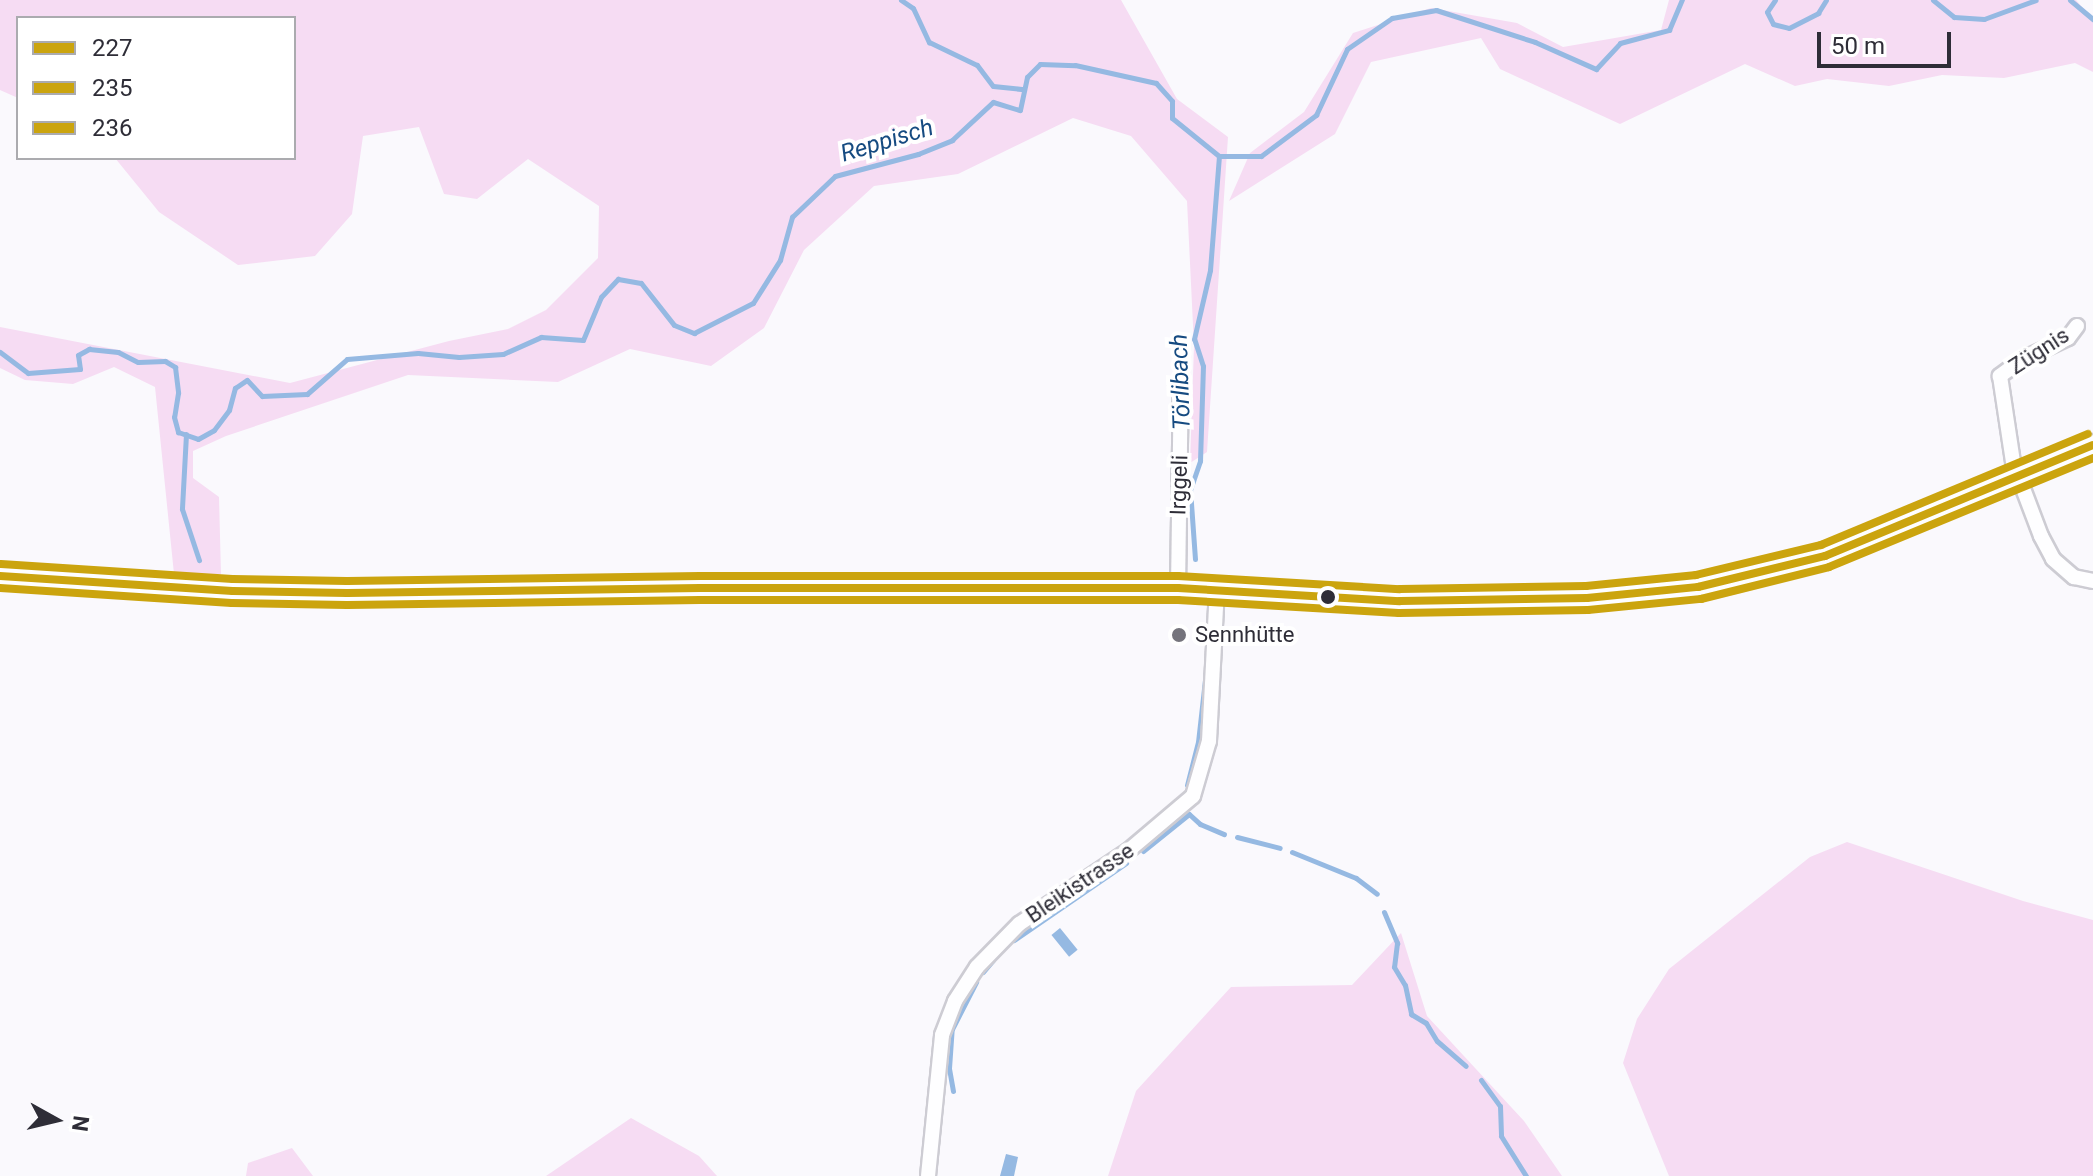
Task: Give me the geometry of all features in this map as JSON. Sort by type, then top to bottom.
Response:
[{"type":"main road","points":[[0,576],[219,590],[347,593],[760,587],[1178,588],[1371,599],[1466,601],[1587,598],[1698,587],[1825,556],[2093,445]]},
{"type":"street","name":"Zügnis","points":[[2017,476],[2000,376],[2023,359],[2068,338],[2077,326]]},
{"type":"street","name":"Irggeli","points":[[1178,588],[1181,383]]},
{"type":"street","points":[[2017,476],[2053,559],[2074,577],[2093,581]]},
{"type":"street","name":"Bleikistrasse","points":[[928,1176],[942,1035],[955,1001],[977,967],[1019,924],[1156,831],[1193,796],[1209,741],[1213,708],[1217,590]]},
{"type":"shaded area","points":[[0,0],[1121,0],[1177,99],[1228,137],[1207,452],[1190,463],[1194,346],[1187,201],[1131,136],[1073,118],[958,174],[874,186],[804,250],[764,328],[711,366],[630,349],[558,382],[408,375],[226,436],[193,451],[193,478],[219,497],[221,574],[174,574],[155,387],[114,367],[73,384],[25,380],[0,368],[0,327],[290,383],[449,341],[508,329],[546,310],[598,258],[599,206],[528,159],[477,199],[444,194],[419,127],[363,136],[352,214],[315,256],[238,265],[159,212],[117,160],[296,160],[296,16],[16,16],[16,97],[0,90]]},
{"type":"shaded area","points":[[1669,0],[2076,0],[2093,20],[2093,72],[2075,63],[2004,78],[1942,75],[1889,86],[1827,79],[1795,86],[1745,64],[1620,124],[1500,69],[1481,38],[1371,62],[1335,134],[1229,201],[1250,153],[1304,112],[1353,33],[1431,8],[1517,23],[1563,47],[1661,30]]},
{"type":"shaded area","points":[[1847,842],[2023,901],[2093,920],[2093,1176],[1669,1176],[1623,1063],[1637,1019],[1669,969],[1810,857]]},
{"type":"shaded area","points":[[1401,933],[1427,1016],[1524,1121],[1562,1176],[1108,1176],[1136,1091],[1231,987],[1352,985]]},
{"type":"shaded area","points":[[631,1118],[699,1156],[717,1176],[546,1176]]},
{"type":"shaded area","points":[[292,1148],[313,1176],[246,1176],[248,1163]]},
{"type":"water","points":[[1060,928],[1078,950],[1069,957],[1051,935]]},
{"type":"water","points":[[1006,1154],[1018,1157],[1014,1176],[1000,1176]]},
{"type":"waterway","points":[[901,0],[913,8],[929,42],[977,65],[993,86],[1024,89]]},
{"type":"waterway","name":"Reppisch","points":[[0,352],[28,373],[80,369],[78,355],[89,349],[118,352],[138,362],[165,361],[175,367],[178,393],[174,417],[178,432],[198,439],[214,430],[229,410],[235,388],[247,380],[262,396],[307,394],[347,359],[418,353],[459,357],[503,354],[541,337],[583,340],[601,297],[618,279],[641,283],[674,325],[694,333],[753,303],[780,260],[792,217],[835,176],[918,154],[952,140],[993,102],[1020,110],[1027,77],[1040,64],[1075,65],[1156,83],[1172,101],[1172,118],[1219,156],[1261,156],[1316,115],[1347,49],[1392,18],[1436,10],[1535,42],[1596,69],[1620,43],[1669,30],[1682,0]]},
{"type":"waterway","name":"Reppisch","points":[[1775,0],[1767,12],[1773,24],[1789,28],[1818,13],[1826,0]]},
{"type":"waterway","name":"Reppisch","points":[[1933,0],[1954,17],[1984,19],[2036,0]]},
{"type":"waterway","name":"Reppisch","points":[[2070,0],[2093,19]]},
{"type":"waterway","name":"Törlibach","points":[[1195,559],[1190,490],[1200,461],[1203,366],[1194,339],[1210,270],[1219,156]]},
{"type":"waterway","points":[[186,434],[182,509],[199,560]]},
{"type":"waterway","name":"Törlibach","points":[[1187,785],[1198,742],[1206,671]]},
{"type":"waterway","points":[[1189,814],[1200,824],[1224,834]]},
{"type":"waterway","points":[[1143,851],[1189,814]]},
{"type":"waterway","points":[[1237,837],[1280,848]]},
{"type":"waterway","points":[[1292,852],[1356,878],[1377,894]]},
{"type":"waterway","points":[[1014,940],[1126,863]]},
{"type":"waterway","points":[[1384,912],[1397,943],[1394,967],[1405,985],[1411,1014],[1426,1023],[1437,1041],[1466,1066]]},
{"type":"waterway","points":[[983,972],[993,960]]},
{"type":"waterway","points":[[953,1091],[949,1068],[952,1029],[976,982]]},
{"type":"waterway","points":[[1481,1080],[1500,1106],[1501,1136],[1526,1176]]},
{"type":"transit line","name":"236","points":[[1,564],[233,579],[347,581],[700,576],[1178,576],[1400,589],[1586,586],[1696,575],[1821,545],[2088,434]]},
{"type":"transit line","name":"227","points":[[0,576],[233,591],[347,593],[700,588],[1178,588],[1400,601],[1587,598],[1698,587],[1825,556],[2093,445]]},
{"type":"transit line","name":"235","points":[[0,588],[232,603],[347,605],[700,600],[1178,600],[1399,613],[1588,610],[1701,599],[1829,567],[2093,458]]},
{"type":"place","name":"Sennhütte","points":[[1179,635]]}]
